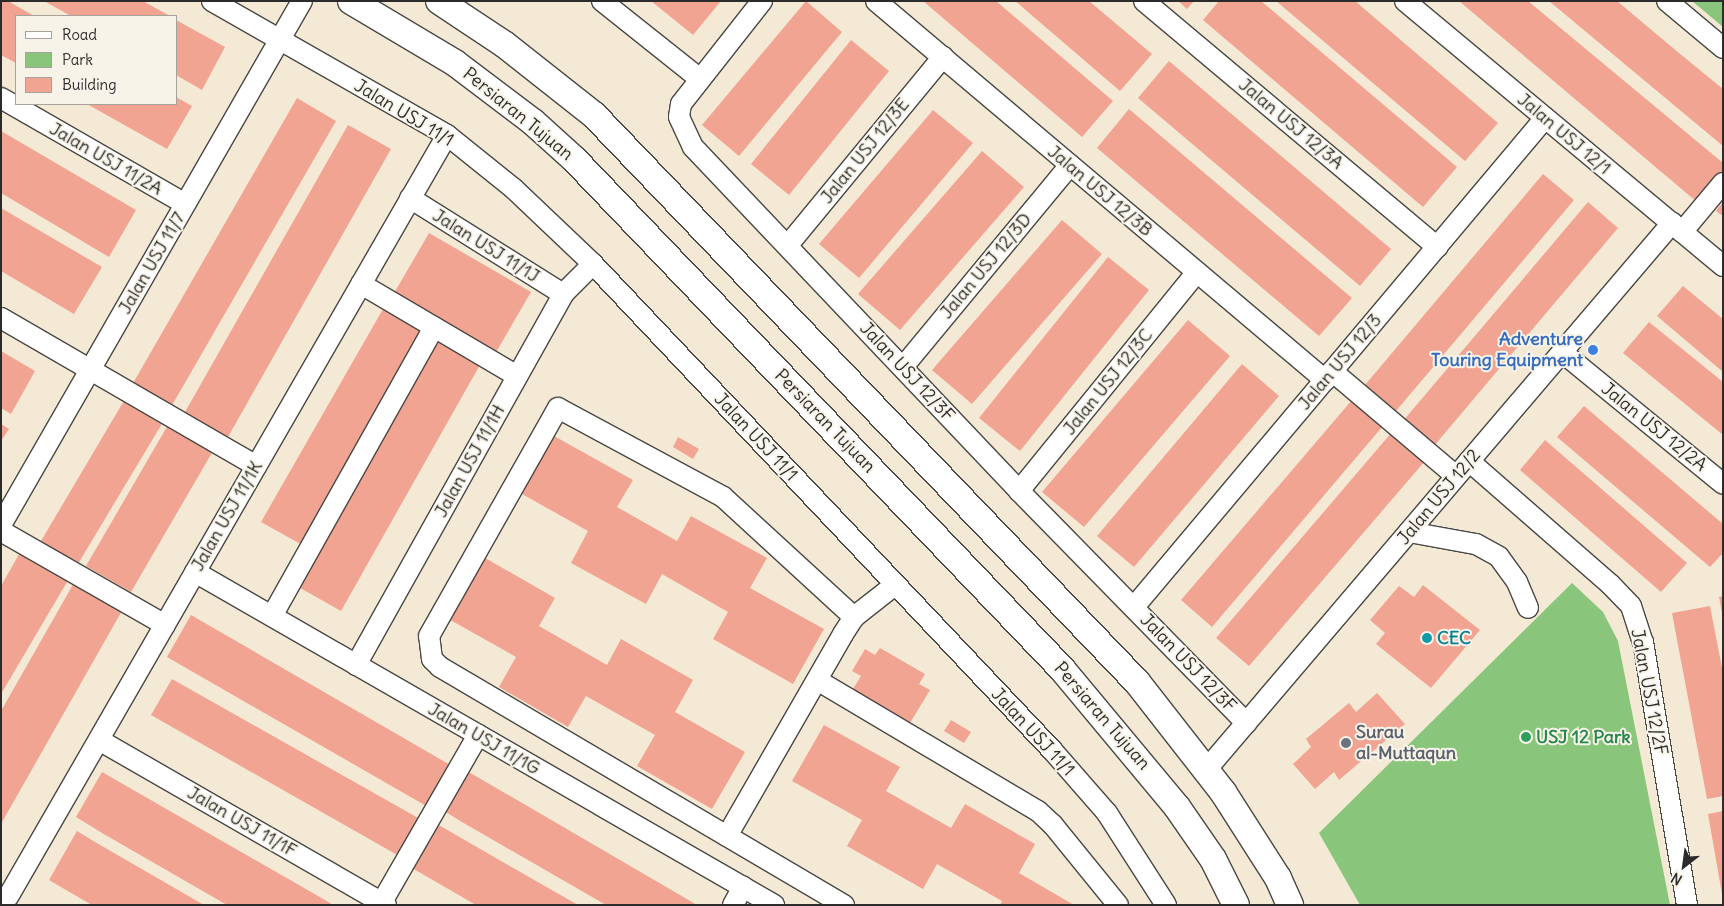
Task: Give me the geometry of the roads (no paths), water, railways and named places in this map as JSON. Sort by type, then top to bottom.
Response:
[{"type":"main road","name":"Persiaran Tujuan","points":[[351,1],[455,63],[533,122],[574,159],[1062,669],[1177,807],[1213,859],[1236,905]]},
{"type":"main road","points":[[439,1],[504,44],[594,115],[1137,682],[1206,770],[1249,830],[1290,905]]},
{"type":"street","name":"Jalan USJ 11/1","points":[[212,1],[447,135],[513,188],[593,264],[1107,814],[1166,905]]},
{"type":"street","name":"Jalan USJ 11/7","points":[[1,525],[302,1]]},
{"type":"street","points":[[602,1],[700,79]]},
{"type":"street","name":"Jalan USJ 12/3F","points":[[762,1],[681,104],[679,117],[693,147],[788,245],[1019,491],[1246,723]]},
{"type":"street","name":"Jalan USJ 12/3B","points":[[876,1],[1197,272],[1328,376]]},
{"type":"street","name":"Jalan USJ 12/3A","points":[[1144,1],[1437,247]]},
{"type":"street","name":"Jalan USJ 12/1","points":[[1405,1],[1723,266]]},
{"type":"street","points":[[1667,1],[1723,48]]},
{"type":"street","name":"Jalan USJ 12/3E","points":[[788,245],[942,57]]},
{"type":"street","name":"Jalan USJ 11/2A","points":[[1,98],[185,204]]},
{"type":"street","name":"Jalan USJ 12/3","points":[[1134,607],[1545,118]]},
{"type":"street","name":"Jalan USJ 11/1K","points":[[10,899],[195,572],[447,135]]},
{"type":"street","name":"Jalan USJ 12/3D","points":[[902,366],[1070,165]]},
{"type":"street","name":"Jalan USJ 12/2","points":[[1206,770],[1562,352],[1677,228],[1723,183]]},
{"type":"street","name":"Jalan USJ 11/1J","points":[[410,198],[563,294]]},
{"type":"street","name":"Jalan USJ 11/1H","points":[[356,665],[563,294],[593,264]]},
{"type":"street","name":"Jalan USJ 12/3C","points":[[1019,491],[1197,272]]},
{"type":"street","points":[[361,284],[517,376]]},
{"type":"street","points":[[1,318],[256,466]]},
{"type":"street","points":[[272,616],[434,328]]},
{"type":"street","name":"Jalan USJ 12/2A","points":[[1562,352],[1723,484]]},
{"type":"street","name":"Jalan USJ 12/2F","points":[[1328,376],[1463,469],[1610,584],[1631,606],[1643,642],[1688,905]]},
{"type":"street","points":[[844,905],[432,659],[428,648],[432,630],[558,408],[724,497],[854,617]]},
{"type":"street","points":[[1,531],[165,625]]},
{"type":"street","points":[[1409,532],[1476,544],[1498,557],[1517,582],[1528,608]]},
{"type":"street","name":"Jalan USJ 11/1G","points":[[195,572],[774,905]]},
{"type":"street","points":[[727,836],[854,617],[895,585]]},
{"type":"street","points":[[817,680],[1038,812],[1053,825],[1118,905]]},
{"type":"street","points":[[384,904],[478,735]]},
{"type":"street","name":"Jalan USJ 11/1F","points":[[99,740],[384,904]]},
{"type":"street","points":[[733,905],[744,887]]},
{"type":"place","name":"Adventure Touring Equipment","points":[[1593,350]]},
{"type":"place","name":"CEC","points":[[1427,638]]},
{"type":"place","name":"USJ 12 Park","points":[[1526,737]]},
{"type":"place","name":"Surau al-Muttaqun","points":[[1346,743]]}]
